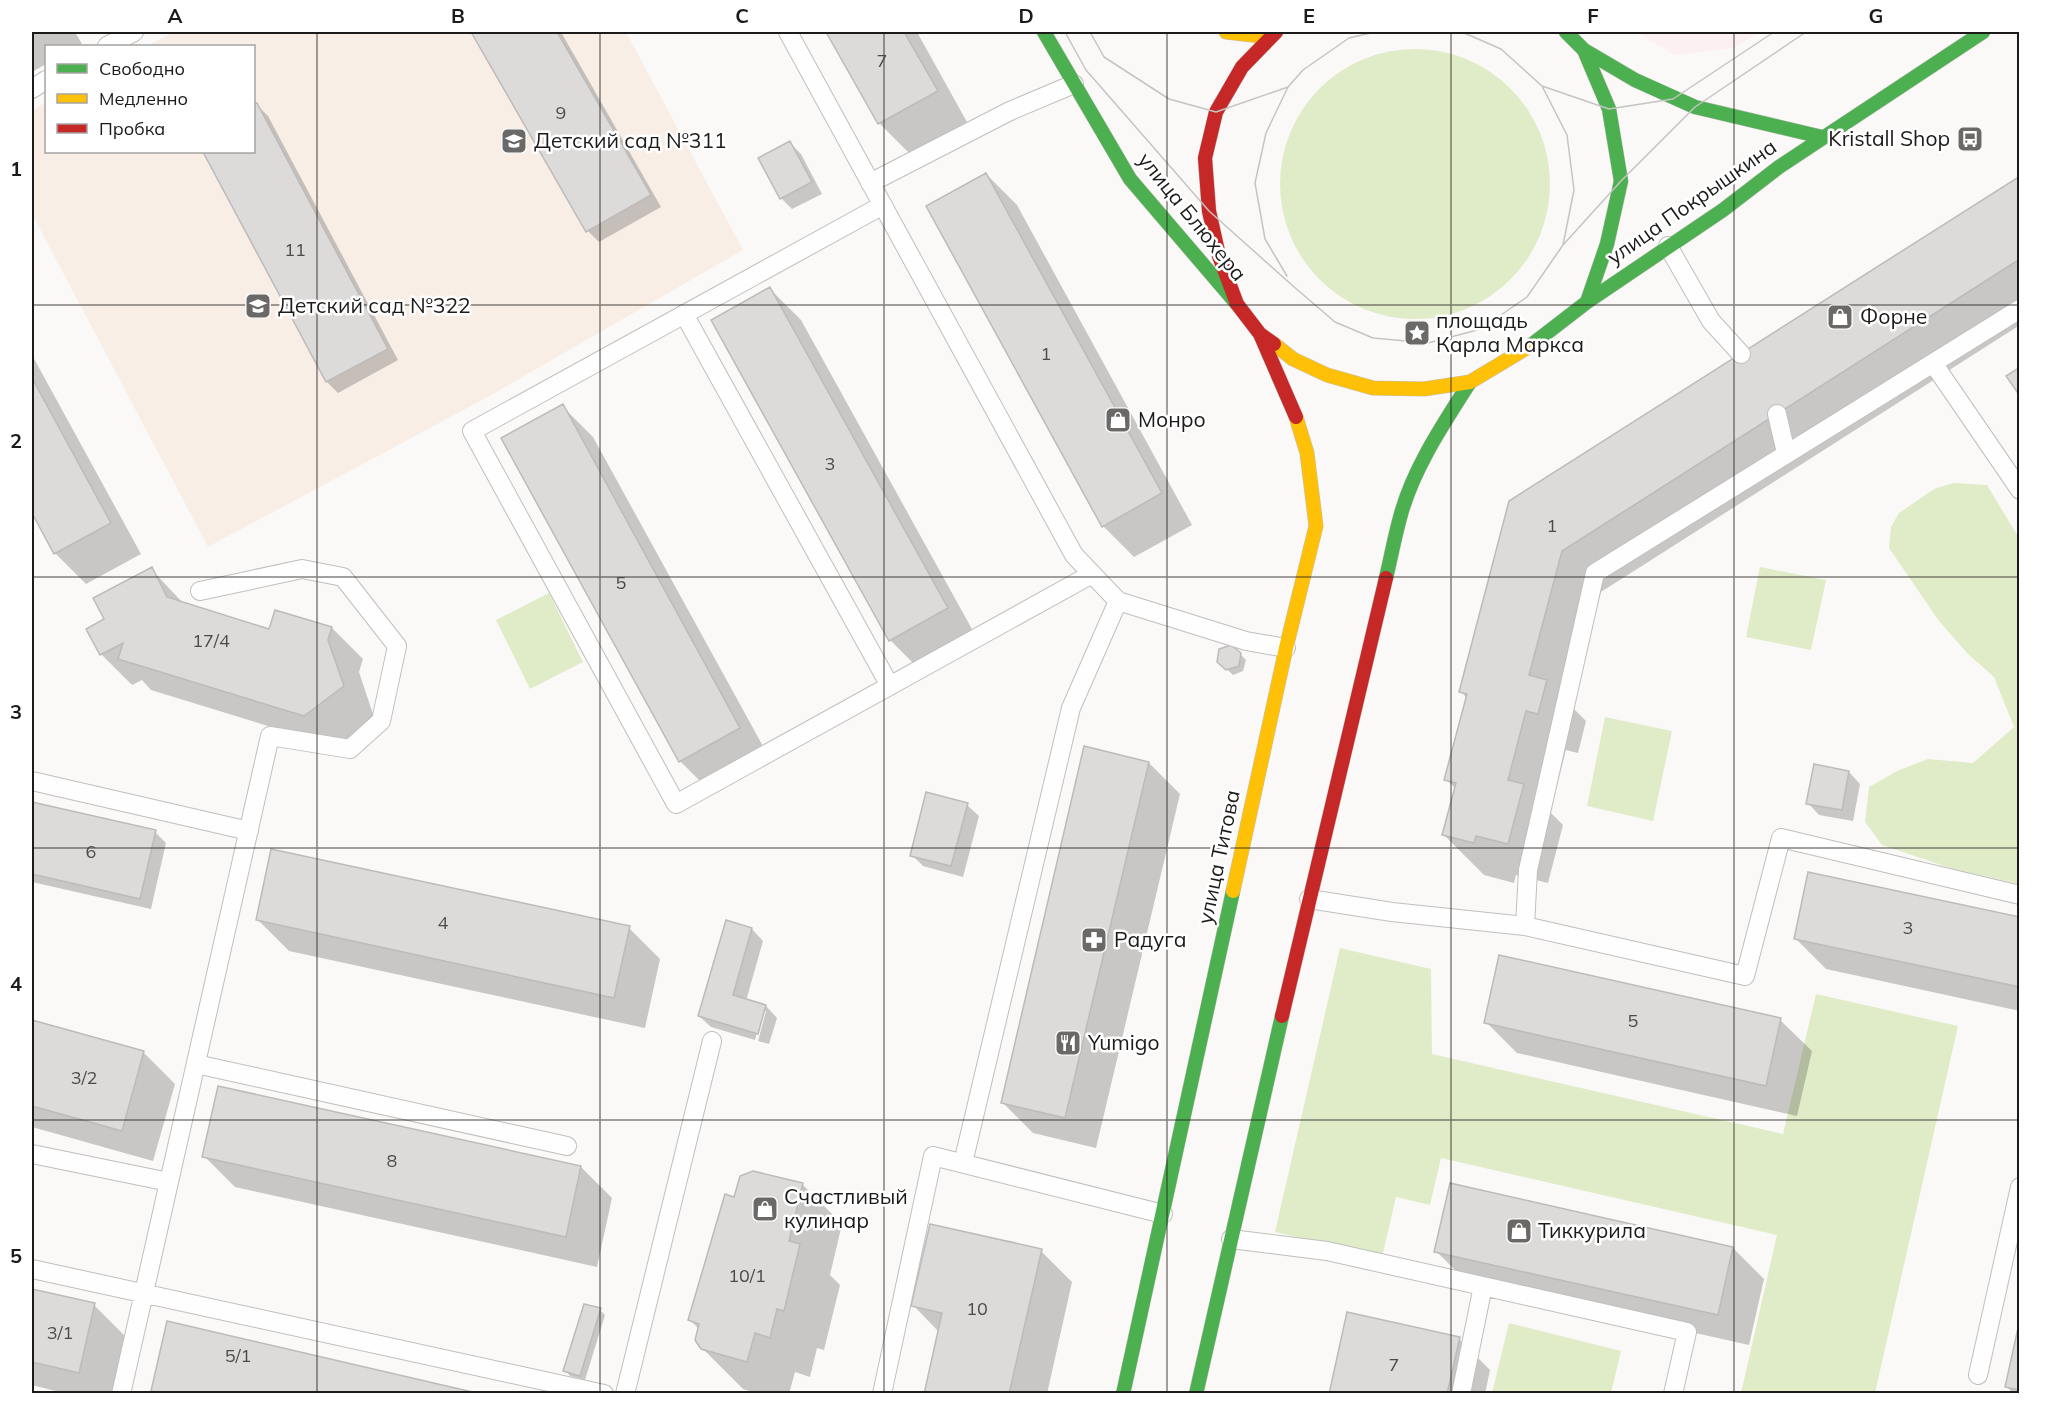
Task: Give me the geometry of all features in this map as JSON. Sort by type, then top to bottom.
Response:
[{"type":"main road","name":"улица Блюхера","points":[[1044,32],[1130,179],[1237,304]]},
{"type":"main road","points":[[1226,32],[1273,34]]},
{"type":"main road","points":[[1566,32],[1584,50],[1609,109],[1622,182],[1607,244],[1587,302]]},
{"type":"main road","name":"улица Покрышкина","points":[[1470,382],[1529,347],[1587,302],[1723,210],[1779,166],[1983,32]]},
{"type":"main road","points":[[1273,34],[1242,67],[1216,112],[1205,158],[1209,211],[1219,256],[1237,304],[1260,334],[1293,359],[1327,375],[1372,388],[1424,388],[1470,382]]},
{"type":"main road","name":"улица Покрышкина","points":[[1584,50],[1635,80],[1695,107],[1822,137]]},
{"type":"main road","name":"улица Титова","points":[[1123,1394],[1286,648],[1316,526],[1308,453],[1295,413],[1260,334]]},
{"type":"main road","points":[[1196,1394],[1309,899],[1401,513],[1436,435],[1470,382]]},
{"type":"lane","points":[[109,45],[134,32]]},
{"type":"lane","points":[[788,32],[1074,555],[1118,601],[1246,641],[1286,648]]},
{"type":"lane","points":[[32,89],[45,81]]},
{"type":"lane","points":[[870,183],[1010,111],[1074,84]]},
{"type":"lane","points":[[883,205],[472,431],[676,804],[1092,574]]},
{"type":"lane","points":[[1668,246],[1711,321],[1741,354]]},
{"type":"lane","points":[[1525,926],[1528,870],[1595,573],[2019,309]]},
{"type":"lane","points":[[684,314],[890,686]]},
{"type":"lane","points":[[1933,363],[2019,490]]},
{"type":"lane","points":[[1777,414],[1786,453]]},
{"type":"lane","points":[[121,1394],[270,736],[350,749],[381,721],[397,646],[343,577],[302,569],[200,591]]},
{"type":"lane","points":[[963,1163],[1071,708],[1118,601]]},
{"type":"lane","points":[[32,781],[249,831]]},
{"type":"lane","points":[[1309,899],[1392,912],[1525,926],[1745,976],[1781,838],[2019,895]]},
{"type":"lane","points":[[625,1394],[712,1041]]},
{"type":"lane","points":[[196,1064],[567,1146]]},
{"type":"lane","points":[[32,1154],[169,1182]]},
{"type":"lane","points":[[882,1394],[933,1156],[1163,1214]]},
{"type":"lane","points":[[1977,1375],[2019,1187]]},
{"type":"lane","points":[[1231,1239],[1327,1251],[1687,1332],[1673,1394]]},
{"type":"lane","points":[[32,1269],[604,1394]]},
{"type":"lane","points":[[1461,1394],[1483,1286]]},
{"type":"shaded area","points":[[174,32],[626,32],[743,250],[486,398],[208,547],[32,214],[32,111],[45,103],[45,153],[255,153],[255,45],[149,45]]},
{"type":"shaded area","points":[[1636,32],[1760,32],[1734,48],[1675,55]]},
{"type":"green space","points":[[1415,49],[1441,52],[1467,59],[1501,80],[1519,98],[1540,132],[1547,158],[1550,184],[1547,210],[1540,236],[1519,270],[1501,288],[1467,309],[1441,316],[1415,319],[1389,316],[1363,309],[1329,288],[1311,270],[1290,236],[1283,210],[1280,184],[1283,158],[1290,132],[1311,98],[1329,80],[1363,59],[1389,52]]},
{"type":"green space","points":[[1953,483],[1987,485],[2019,538],[2019,884],[1953,869],[1882,845],[1865,822],[1869,787],[1897,771],[1928,759],[1973,763],[2014,727],[1994,677],[1968,654],[1939,621],[1889,548],[1891,527],[1899,513],[1934,489]]},
{"type":"green space","points":[[1760,567],[1826,580],[1811,650],[1746,637]]},
{"type":"green space","points":[[549,593],[583,662],[530,689],[496,620]]},
{"type":"green space","points":[[1605,717],[1672,731],[1653,821],[1587,806]]},
{"type":"green space","points":[[1340,948],[1431,969],[1432,1054],[1783,1134],[1816,994],[1958,1026],[1875,1393],[1741,1393],[1777,1235],[1441,1158],[1430,1205],[1396,1197],[1382,1257],[1275,1232]]},
{"type":"green space","points":[[1509,1323],[1621,1351],[1611,1393],[1492,1393]]},
{"type":"building","points":[[471,32],[557,32],[651,195],[586,232]]},
{"type":"building","points":[[826,32],[904,32],[938,91],[878,124]]},
{"type":"building","points":[[257,103],[388,349],[326,382],[204,153],[255,153],[255,104]]},
{"type":"building","points":[[790,141],[812,182],[780,199],[758,158]]},
{"type":"building","points":[[986,173],[1162,493],[1102,527],[926,206]]},
{"type":"building","points":[[2020,176],[2020,259],[1562,551],[1529,675],[1547,680],[1538,714],[1526,711],[1508,780],[1524,784],[1508,844],[1476,836],[1474,843],[1442,835],[1456,783],[1444,780],[1467,694],[1459,692],[1509,501]]},
{"type":"building","points":[[770,287],[948,608],[889,641],[711,320]]},
{"type":"building","points":[[2020,367],[2020,396],[2006,376]]},
{"type":"building","points":[[32,378],[111,523],[54,554],[32,513]]},
{"type":"building","points":[[563,404],[740,728],[679,762],[501,438]]},
{"type":"building","points":[[152,567],[167,597],[269,629],[275,610],[332,627],[328,640],[344,686],[304,716],[118,659],[123,643],[100,655],[86,629],[104,619],[93,598]]},
{"type":"building","points":[[1231,645],[1241,653],[1239,666],[1226,670],[1217,662],[1219,649]]},
{"type":"building","points":[[1084,746],[1149,762],[1065,1118],[1001,1103]]},
{"type":"building","points":[[1814,764],[1849,771],[1842,810],[1806,804]]},
{"type":"building","points":[[926,792],[968,803],[951,866],[910,856]]},
{"type":"building","points":[[32,802],[156,830],[140,899],[32,874]]},
{"type":"building","points":[[271,849],[630,926],[614,998],[256,920]]},
{"type":"building","points":[[1808,872],[2020,917],[2020,987],[1794,939]]},
{"type":"building","points":[[726,920],[752,928],[733,995],[766,1005],[758,1034],[698,1016]]},
{"type":"building","points":[[1499,955],[1781,1018],[1766,1086],[1484,1023]]},
{"type":"building","points":[[32,1020],[144,1051],[122,1131],[32,1106]]},
{"type":"building","points":[[218,1086],[581,1166],[566,1237],[202,1157]]},
{"type":"building","points":[[753,1171],[803,1183],[789,1241],[800,1244],[784,1311],[777,1309],[770,1338],[755,1333],[747,1362],[701,1349],[695,1340],[699,1324],[688,1320],[725,1194],[734,1197],[740,1176]]},
{"type":"building","points":[[1450,1183],[1733,1247],[1718,1315],[1434,1252]]},
{"type":"building","points":[[930,1224],[1042,1249],[1009,1394],[924,1394],[942,1313],[911,1306]]},
{"type":"building","points":[[32,1289],[95,1303],[79,1373],[32,1362]]},
{"type":"building","points":[[584,1304],[601,1308],[580,1376],[563,1371]]},
{"type":"building","points":[[1347,1312],[1460,1337],[1447,1394],[1329,1394]]},
{"type":"building","points":[[2020,1319],[2020,1390],[2005,1387]]},
{"type":"building","points":[[167,1321],[481,1394],[163,1394],[151,1391]]},
{"type":"tram line","points":[[1065,32],[1086,70],[1209,211],[1335,322],[1373,338],[1428,343],[1481,329],[1527,297],[1563,245],[1621,181],[1695,107],[1806,32]]},
{"type":"tram line","points":[[1090,32],[1104,57],[1169,99],[1216,112],[1288,87]]},
{"type":"tram line","points":[[1287,276],[1265,239],[1255,183],[1266,133],[1288,87],[1303,70],[1349,38],[1375,32]]},
{"type":"tram line","points":[[1462,32],[1501,49],[1542,86],[1567,135],[1574,190],[1563,245]]},
{"type":"tram line","points":[[1542,86],[1609,109],[1673,99],[1774,32]]},
{"type":"traffic: fast","points":[[1044,32],[1130,179],[1236,303]]},
{"type":"traffic: fast","points":[[1530,346],[1587,302],[1607,244],[1621,181],[1609,109],[1584,50],[1566,32]]},
{"type":"traffic: fast","points":[[1587,302],[1723,210],[1779,167],[1983,32]]},
{"type":"traffic: fast","points":[[1584,50],[1635,80],[1695,107],[1822,137]]},
{"type":"traffic: fast","points":[[1386,578],[1401,514],[1414,479],[1450,413],[1470,382]]},
{"type":"traffic: fast","points":[[1123,1394],[1233,891]]},
{"type":"traffic: fast","points":[[1196,1394],[1282,1016]]},
{"type":"traffic: slow","points":[[1226,32],[1269,37]]},
{"type":"traffic: slow","points":[[1274,344],[1293,359],[1327,375],[1373,388],[1424,389],[1470,382],[1530,346]]},
{"type":"traffic: slow","points":[[1233,891],[1286,648],[1316,526],[1307,453],[1296,417]]},
{"type":"traffic: jam","points":[[1274,344],[1260,334],[1237,304],[1219,256],[1209,211],[1205,158],[1216,112],[1242,67],[1276,32]]},
{"type":"traffic: jam","points":[[1260,334],[1296,417]]},
{"type":"traffic: jam","points":[[1282,1016],[1386,578]]},
{"type":"place","name":"Kristall Shop","points":[[1970,139]]},
{"type":"place","name":"Детский сад №311","points":[[514,141]]},
{"type":"place","name":"Детский сад №322","points":[[258,306]]},
{"type":"place","name":"Форне","points":[[1840,317]]},
{"type":"place","name":"площадь Карла Маркса","points":[[1417,333]]},
{"type":"place","name":"Монро","points":[[1118,420]]},
{"type":"place","name":"Радуга","points":[[1094,940]]},
{"type":"place","name":"Yumigo","points":[[1068,1043]]},
{"type":"place","name":"Счастливый кулинар","points":[[765,1209]]},
{"type":"place","name":"Тиккурила","points":[[1519,1231]]}]
